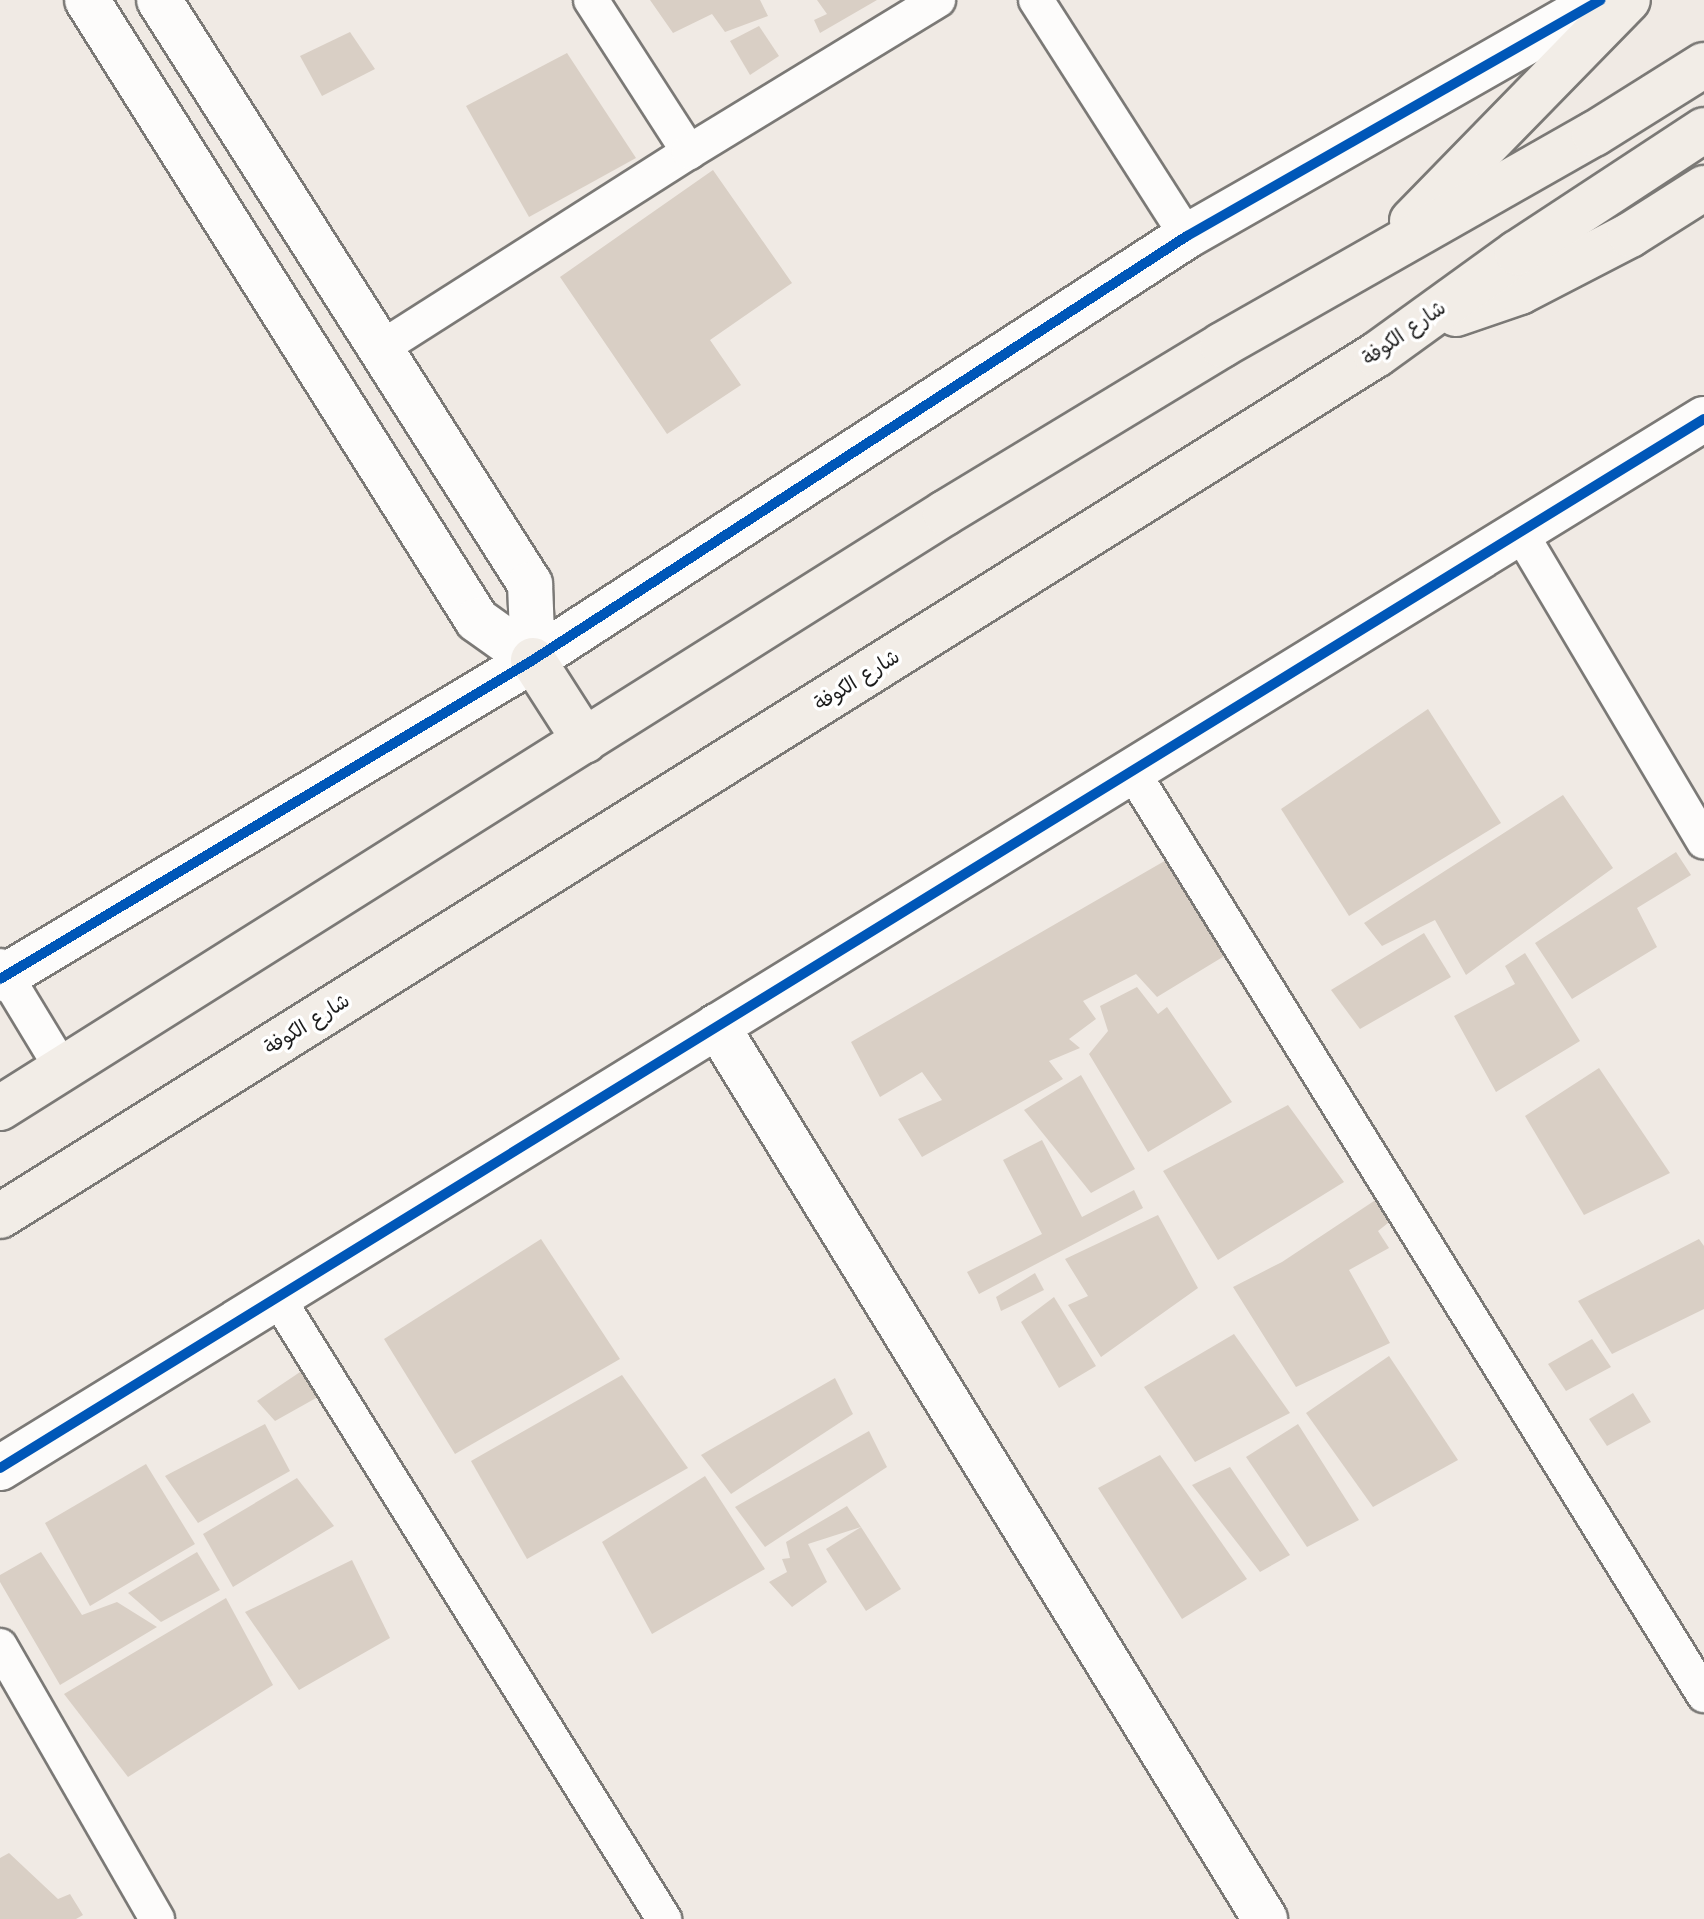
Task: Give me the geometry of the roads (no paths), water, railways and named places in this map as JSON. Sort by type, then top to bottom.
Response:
[{"type":"highway","points":[[1374,260],[1628,0]]},
{"type":"highway","points":[[0,1108],[945,513],[1222,345],[1594,134],[1704,65]]},
{"type":"highway","name":"شارع الكوفة","points":[[0,1216],[1376,355],[1517,253],[1704,130]]},
{"type":"highway","points":[[1376,355],[1460,311],[1534,285],[1630,235],[1704,188]]},
{"type":"highway","points":[[533,660],[585,741]]},
{"type":"street","points":[[87,0],[477,620],[533,660]]},
{"type":"street","points":[[159,0],[530,584],[533,660]]},
{"type":"street","points":[[591,0],[689,152]]},
{"type":"street","points":[[381,348],[689,152],[938,0]]},
{"type":"street","points":[[1036,0],[1187,236]]},
{"type":"street","points":[[63,1070],[2,973],[533,660],[1187,236],[1600,0]]},
{"type":"street","points":[[0,1468],[1704,419]]},
{"type":"street","points":[[1520,532],[1704,842]]},
{"type":"street","points":[[1132,771],[1704,1695]]},
{"type":"street","points":[[717,1026],[1265,1919]]},
{"type":"street","points":[[277,1297],[664,1919]]},
{"type":"street","points":[[0,1646],[157,1919]]}]
